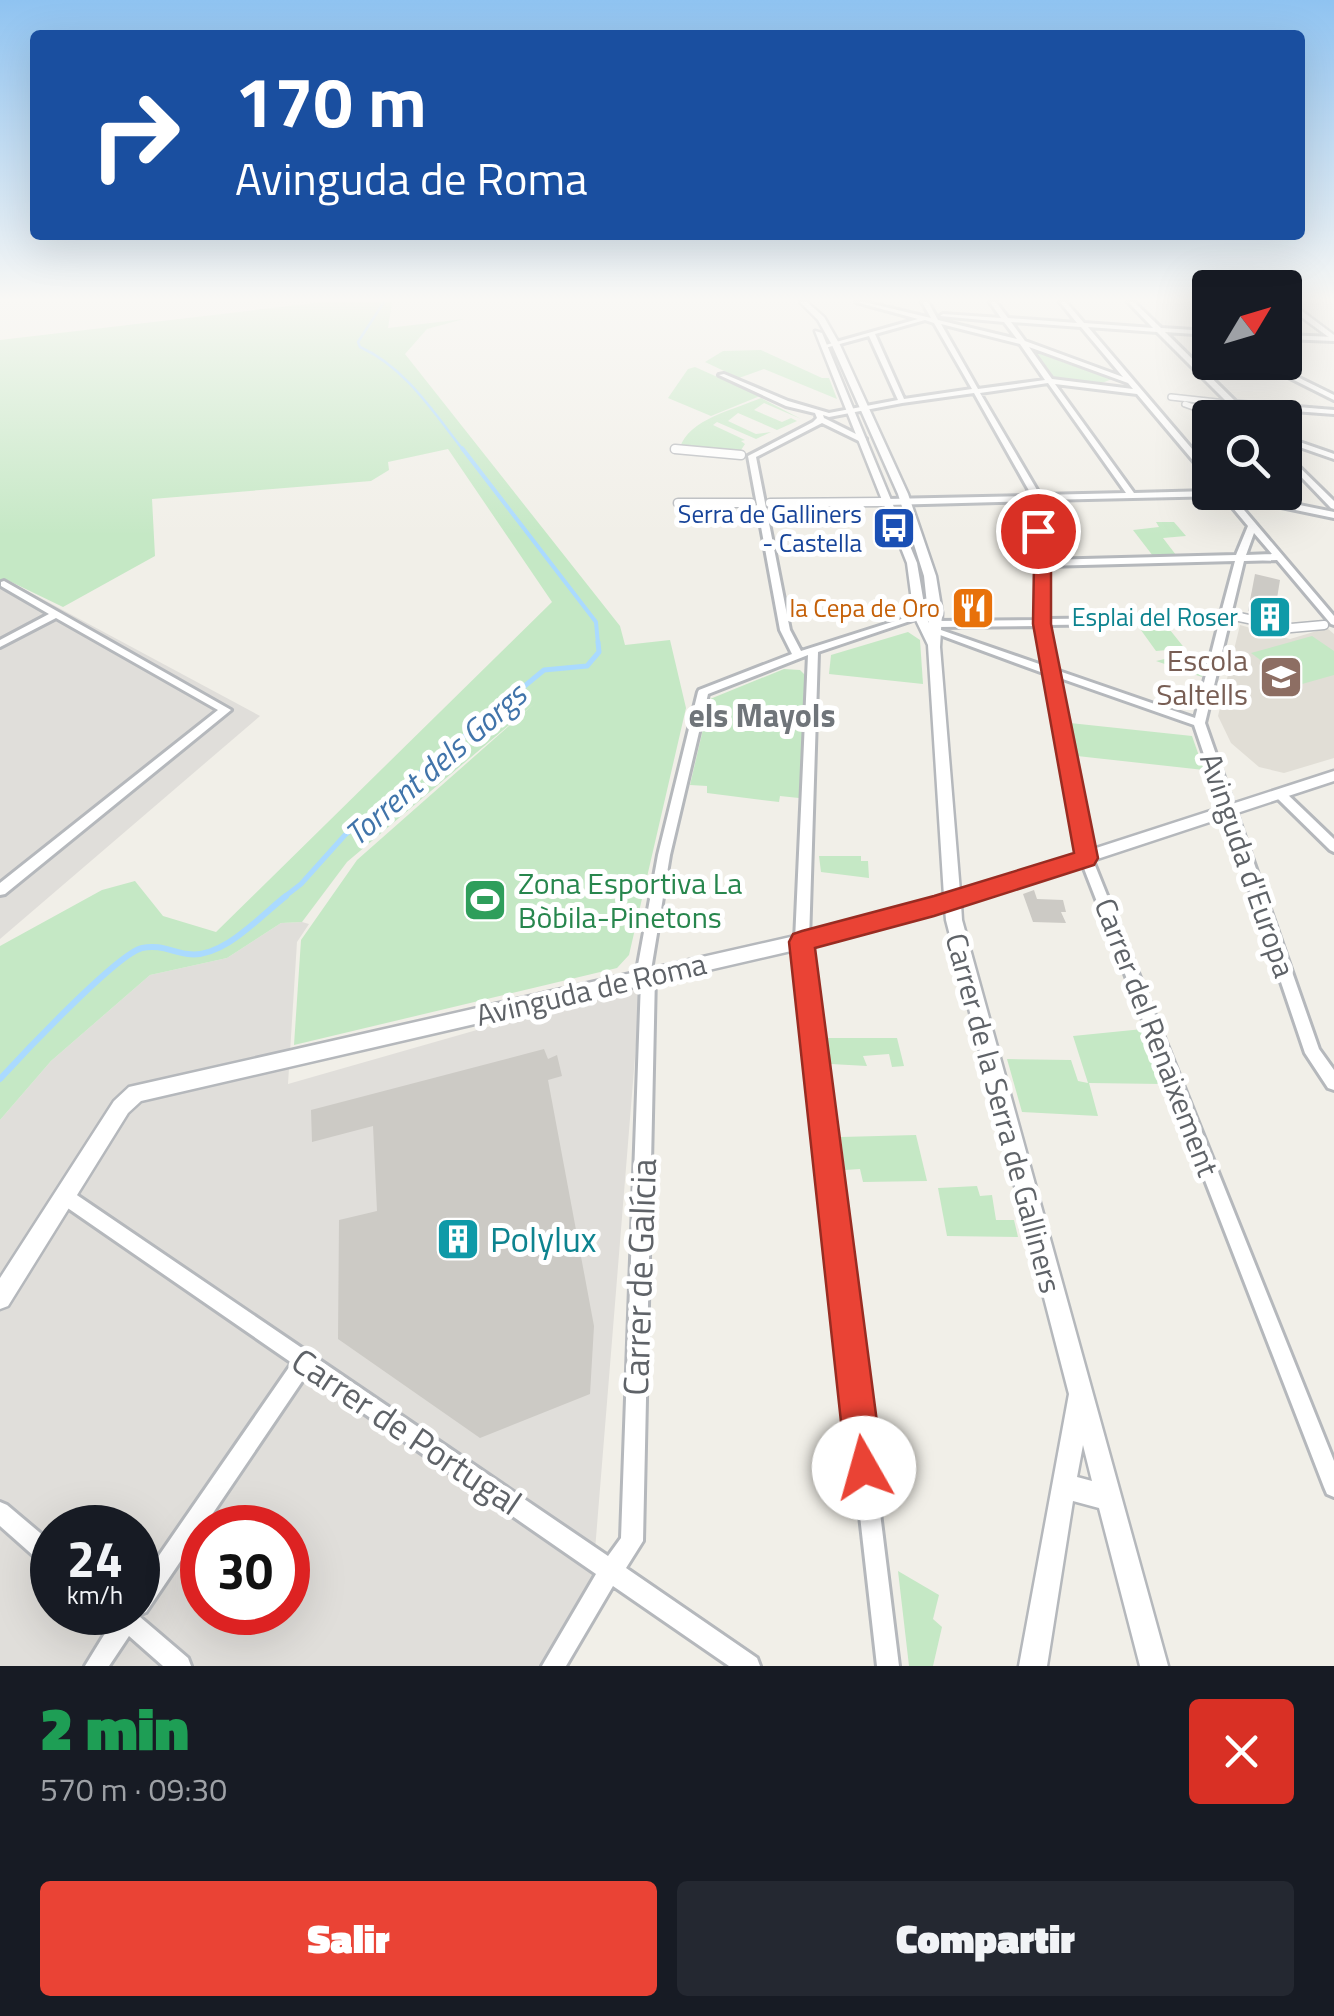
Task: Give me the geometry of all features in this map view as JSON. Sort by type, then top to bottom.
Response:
[{"type":"street","points":[[733,380],[804,411],[816,421]]},
{"type":"street","name":"Carrer de la Serra de Galliners","points":[[844,380],[905,501],[928,559],[951,901],[1078,1397],[1154,1666]]},
{"type":"street","points":[[893,380],[902,400]]},
{"type":"street","name":"Carrer del Renaixement","points":[[970,380],[1037,497],[1043,563],[1042,624],[1086,858],[1334,1487]]},
{"type":"street","points":[[1125,380],[1192,455]]},
{"type":"street","points":[[1210,380],[1230,400]]},
{"type":"street","points":[[1298,380],[1334,398]]},
{"type":"street","points":[[1050,382],[1132,496]]},
{"type":"street","points":[[798,655],[786,630],[752,456],[816,421],[855,408],[902,400],[1050,382],[1138,392]]},
{"type":"street","points":[[1192,405],[1171,397],[1198,400]]},
{"type":"street","points":[[784,402],[816,421],[835,424],[862,439]]},
{"type":"street","name":"Carrer de la Serra de Galliners","points":[[855,408],[885,502],[912,563],[920,616],[935,634]]},
{"type":"street","points":[[1302,409],[1334,412]]},
{"type":"street","points":[[835,424],[831,419],[838,414]]},
{"type":"street","points":[[1302,445],[1334,456]]},
{"type":"street","points":[[676,449],[741,455]]},
{"type":"street","points":[[1302,473],[1334,506]]},
{"type":"street","points":[[770,503],[1192,494]]},
{"type":"street","points":[[678,503],[751,503]]},
{"type":"street","points":[[1302,509],[1334,515]]},
{"type":"street","points":[[1239,510],[1329,623],[1302,630],[1239,617]]},
{"type":"street","name":"Avinguda d'Europa","points":[[1252,526],[1240,558],[1199,723],[1312,1053],[1334,1082]]},
{"type":"street","points":[[1043,563],[1280,557]]},
{"type":"street","points":[[0,890],[226,710],[4,584]]},
{"type":"street","points":[[914,584],[930,585]]},
{"type":"street","points":[[0,644],[56,614]]},
{"type":"street","points":[[920,616],[927,616],[935,634],[1199,723]]},
{"type":"street","name":"Carrer de Galícia","points":[[553,1666],[598,1589],[632,1541],[645,976],[664,855],[702,692],[798,655],[920,616]]},
{"type":"street","points":[[935,634],[1042,624],[1224,620]]},
{"type":"street","points":[[813,651],[802,942],[888,1666]]},
{"type":"street","name":"Avinguda de Roma","points":[[0,1298],[121,1106],[136,1094],[802,942],[951,901],[1334,776]]},
{"type":"street","points":[[1281,795],[1334,847]]},
{"type":"street","name":"Carrer de Portugal","points":[[65,1196],[749,1666]]},
{"type":"street","points":[[160,1567],[304,1360]]},
{"type":"street","points":[[1033,1666],[1078,1397]]},
{"type":"street","points":[[1064,1486],[1107,1498]]},
{"type":"street","points":[[0,1512],[30,1538]]},
{"type":"street","points":[[96,1666],[115,1635]]},
{"type":"street","points":[[151,1635],[180,1666]]},
{"type":"shaded area","points":[[5,579],[260,716],[0,939],[0,581]]},
{"type":"shaded area","name":"Escola Saltells","points":[[1240,625],[1290,639],[1327,628],[1334,634],[1334,758],[1284,773],[1259,767],[1231,743],[1218,716]]},
{"type":"shaded area","points":[[281,923],[309,924],[297,942],[288,1084],[641,983],[593,1575],[541,1666],[0,1666],[0,1120],[51,1061],[150,975],[227,958]]},
{"type":"green space","points":[[0,380],[425,380],[620,626],[625,645],[670,640],[686,708],[629,955],[617,968],[294,1045],[301,940],[357,860],[535,703],[347,862],[302,922],[281,923],[227,958],[150,975],[51,1061],[0,1120],[0,946],[102,890],[135,881],[163,916],[216,932],[552,602],[448,449],[388,462],[389,470],[371,481],[152,499],[155,556],[63,607],[5,579],[0,581]]},
{"type":"green space","points":[[681,380],[724,380],[760,396],[711,416],[668,398]]},
{"type":"green space","points":[[790,380],[830,380],[837,399]]},
{"type":"green space","points":[[1066,380],[1110,380],[1102,383],[1109,386]]},
{"type":"green space","points":[[761,398],[801,419],[764,403],[754,410],[782,422],[791,418],[797,421],[777,430],[738,413],[728,421],[756,434],[771,432],[756,439],[717,422],[713,425],[745,440],[741,441],[745,444],[739,453],[680,448],[703,422]]},
{"type":"green space","points":[[1156,522],[1174,522],[1186,536],[1163,538],[1176,555],[1153,556],[1133,530],[1159,527]]},
{"type":"green space","points":[[1166,625],[1190,655],[1207,654],[1202,677],[1156,661],[1182,655],[1179,649],[1156,651],[1138,626]]},
{"type":"green space","points":[[908,632],[920,640],[923,684],[829,674],[831,655]]},
{"type":"green space","points":[[1312,636],[1334,651],[1334,675],[1295,686],[1251,653]]},
{"type":"green space","points":[[784,669],[800,670],[808,678],[799,798],[780,796],[779,802],[707,793],[707,786],[690,785],[710,699]]},
{"type":"green space","points":[[1070,723],[1192,736],[1204,770],[1077,756]]},
{"type":"green space","points":[[819,856],[861,856],[861,861],[868,861],[869,878],[821,872]]},
{"type":"green space","points":[[1143,1029],[1162,1084],[1089,1083],[1098,1116],[1022,1112],[1007,1059],[1071,1060],[1078,1081],[1088,1083],[1073,1036]]},
{"type":"green space","points":[[823,1038],[897,1038],[904,1066],[892,1067],[889,1054],[863,1056],[867,1066],[831,1064]]},
{"type":"green space","points":[[916,1135],[927,1181],[863,1182],[860,1169],[845,1170],[841,1137]]},
{"type":"green space","points":[[977,1186],[980,1196],[992,1195],[996,1220],[1014,1220],[1018,1237],[947,1236],[938,1188]]},
{"type":"green space","points":[[898,1571],[939,1595],[933,1619],[942,1627],[933,1666],[909,1666]]},
{"type":"building","points":[[1255,574],[1280,580],[1274,617],[1248,611]]},
{"type":"building","points":[[1034,890],[1037,899],[1063,900],[1066,912],[1061,912],[1066,923],[1033,922],[1023,894]]},
{"type":"building","name":"Polylux","points":[[544,1049],[548,1059],[557,1055],[562,1076],[548,1080],[594,1326],[590,1394],[480,1438],[338,1339],[339,1220],[377,1211],[373,1126],[312,1142],[311,1110]]},
{"type":"waterway","name":"Torrent dels Gorgs","points":[[406,380],[464,451]]},
{"type":"waterway","name":"Torrent dels Gorgs","points":[[462,448],[596,622],[598,644]]},
{"type":"waterway","name":"Torrent dels Gorgs","points":[[283,898],[301,884],[345,835],[544,670],[587,666],[599,652],[598,642]]},
{"type":"waterway","name":"Torrent dels Gorgs","points":[[0,1079],[70,1007],[130,954],[148,947],[188,954],[214,950],[286,896]]},
{"type":"place","name":"Serra de Galliners - Castella","points":[[894,528]]},
{"type":"place","name":"la Cepa de Oro","points":[[973,608]]},
{"type":"place","name":"Esplai del Roser","points":[[1270,617]]},
{"type":"place","name":"Escola Saltells","points":[[1281,677]]},
{"type":"place","name":"Zona Esportiva La Bòbila-Pinetons","points":[[485,900]]},
{"type":"place","name":"Polylux","points":[[458,1239]]},
{"type":"district","name":"els Mayols","points":[[762,715]]},
{"type":"route","points":[[864,1468],[802,942],[1086,858],[1042,624],[1043,563],[1038,531]]}]
